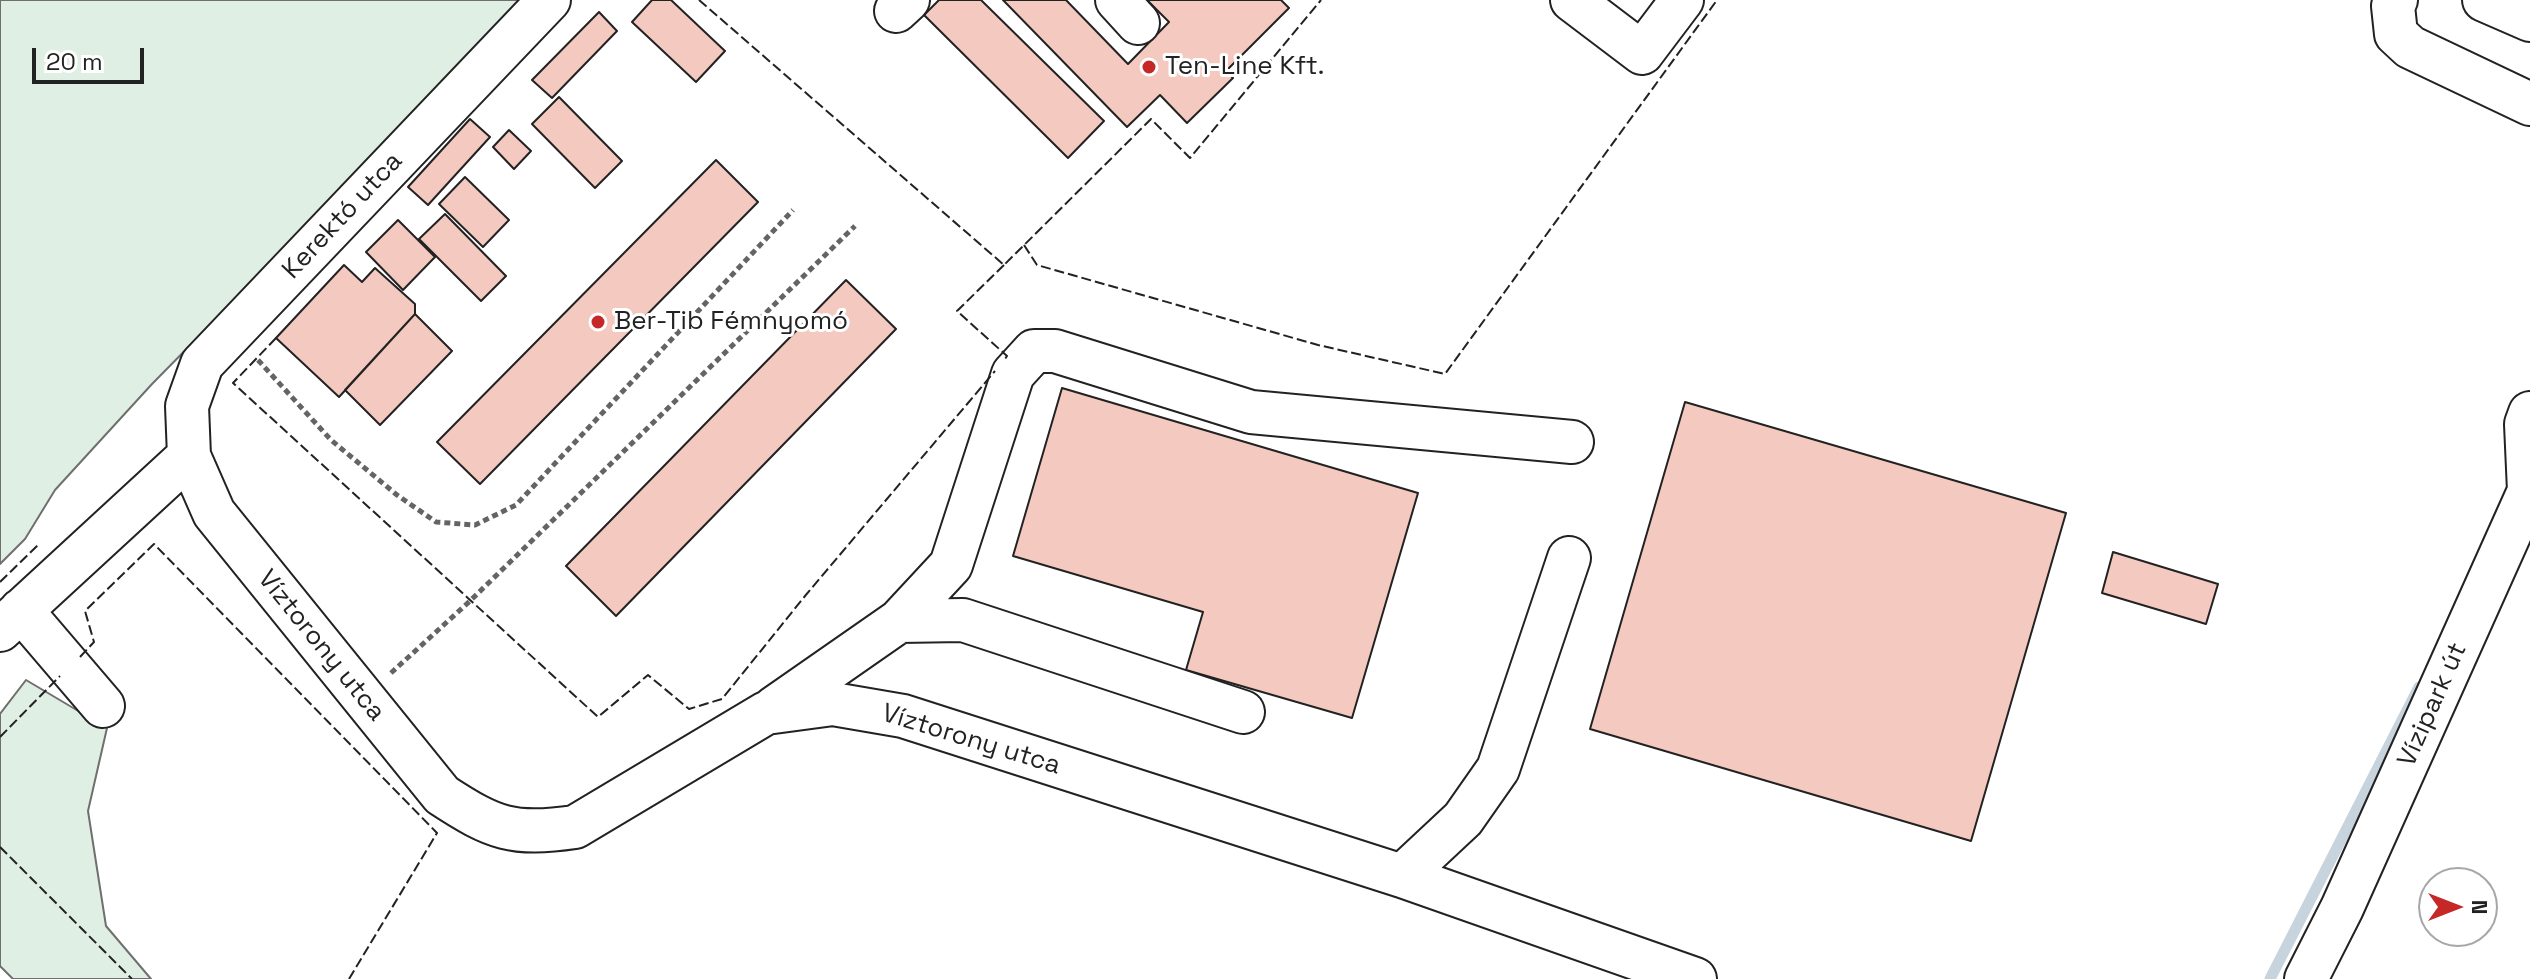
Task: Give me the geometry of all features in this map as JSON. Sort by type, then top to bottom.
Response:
[{"type":"street","name":"Kerektó utca","points":[[189,456],[187,406],[202,364],[549,0]]},
{"type":"street","points":[[1572,0],[1642,53],[1682,0]]},
{"type":"street","points":[[2396,0],[2393,6],[2396,34],[2410,47],[2530,104]]},
{"type":"street","points":[[2484,0],[2530,20]]},
{"type":"street","points":[[766,713],[899,621],[951,565],[1013,374],[1034,351],[1055,351],[1251,412],[1572,442]]},
{"type":"street","name":"Vízipark út","points":[[2306,979],[2342,908],[2529,491],[2528,419]]},
{"type":"street","points":[[103,706],[11,620],[189,456]]},
{"type":"street","name":"Víztorony utca","points":[[189,456],[214,513],[442,795],[476,817],[511,830],[541,832],[575,827],[766,713],[833,704],[903,716],[1402,876],[1695,979]]},
{"type":"street","points":[[1402,876],[1463,819],[1498,769],[1569,558]]},
{"type":"street","points":[[899,621],[963,620],[1243,712]]},
{"type":"path","points":[[233,333],[331,440],[397,495],[436,522],[475,525],[516,505],[793,210]]},
{"type":"path","points":[[363,698],[471,600],[855,226]]},
{"type":"green space","points":[[0,0],[530,0],[152,384],[55,490],[25,539],[0,564]]},
{"type":"green space","points":[[26,680],[107,728],[88,811],[106,926],[151,979],[13,979],[0,966],[0,714]]},
{"type":"building","points":[[652,0],[671,0],[725,51],[696,82],[632,22]]},
{"type":"building","points":[[939,0],[981,0],[1104,121],[1068,158],[924,15]]},
{"type":"building","name":"Ten-Line Kft.","points":[[1003,0],[1066,0],[1128,64],[1169,22],[1147,0],[1281,0],[1289,8],[1226,71],[1233,78],[1187,123],[1160,95],[1127,127]]},
{"type":"building","points":[[599,12],[617,31],[552,98],[532,80]]},
{"type":"building","points":[[559,97],[622,161],[595,188],[532,124]]},
{"type":"building","points":[[470,119],[490,137],[428,205],[408,187]]},
{"type":"building","points":[[509,130],[531,151],[514,169],[493,147]]},
{"type":"building","name":"Ber-Tib Fémnyomó","points":[[716,160],[758,202],[480,484],[437,442]]},
{"type":"building","points":[[465,177],[509,220],[483,247],[439,204]]},
{"type":"building","points":[[445,214],[506,276],[481,301],[419,239]]},
{"type":"building","points":[[398,220],[435,257],[403,290],[366,252]]},
{"type":"building","points":[[344,265],[362,282],[375,268],[415,304],[415,314],[339,397],[276,338]]},
{"type":"building","points":[[846,280],[896,329],[616,616],[566,566]]},
{"type":"building","points":[[415,314],[452,351],[380,425],[345,390]]},
{"type":"building","points":[[1062,388],[1418,493],[1352,718],[1186,670],[1203,612],[1013,556]]},
{"type":"building","points":[[1685,402],[2066,513],[1971,841],[1590,729]]},
{"type":"building","points":[[2113,552],[2218,584],[2206,624],[2102,593]]},
{"type":"waterway","points":[[2270,979],[2419,687]]},
{"type":"fence","points":[[699,0],[1004,265],[1151,119],[1190,158],[1321,0]]},
{"type":"fence","points":[[1024,245],[1037,265],[1318,345],[1445,374],[1717,0]]},
{"type":"fence","points":[[1004,265],[957,311],[1007,356],[1005,359]]},
{"type":"fence","points":[[276,338],[233,383],[598,717],[648,675],[689,709],[722,699],[995,371]]},
{"type":"fence","points":[[0,582],[39,544]]},
{"type":"fence","points":[[80,657],[94,642],[85,611],[154,544],[437,833],[349,979]]},
{"type":"fence","points":[[0,737],[60,676]]},
{"type":"fence","points":[[0,847],[132,979]]},
{"type":"place","name":"Ten-Line Kft.","points":[[1149,67]]},
{"type":"place","name":"Ber-Tib Fémnyomó","points":[[598,322]]}]
